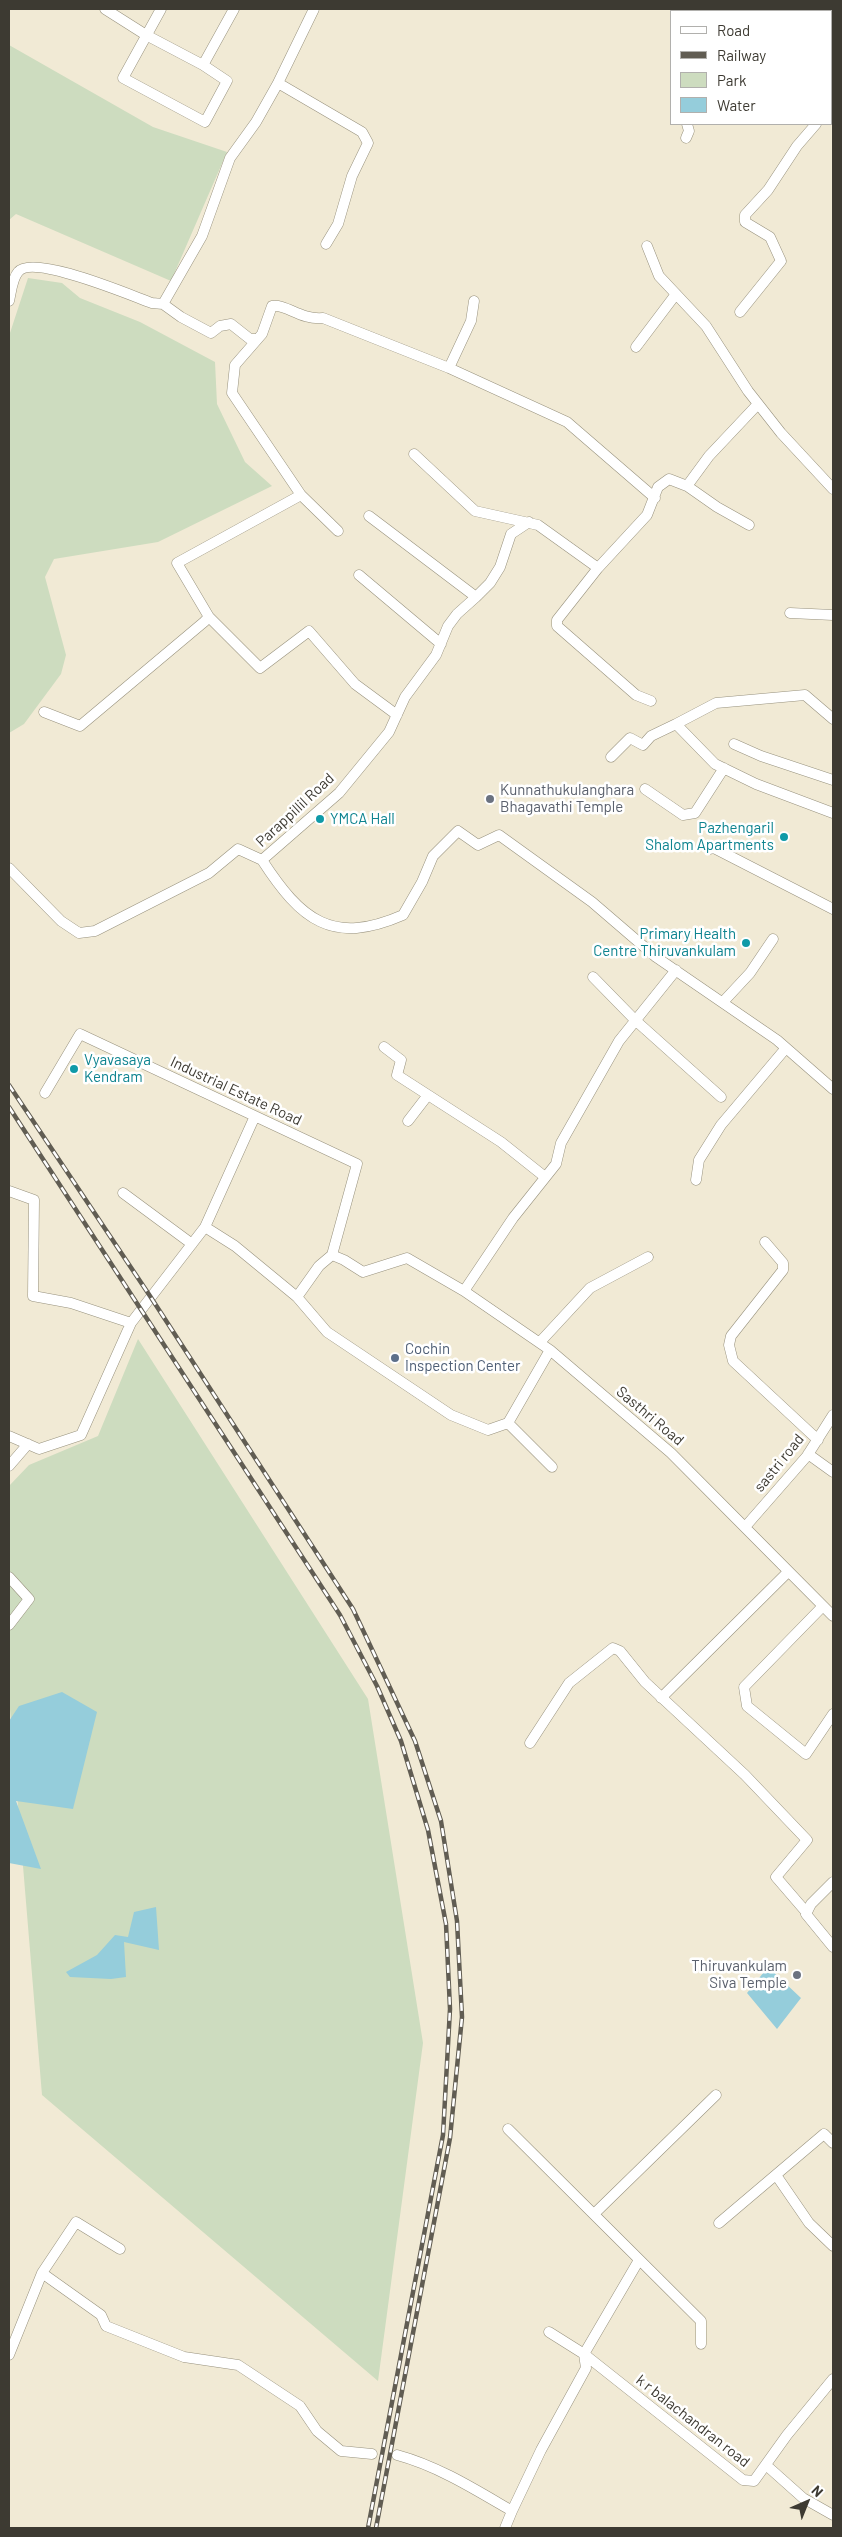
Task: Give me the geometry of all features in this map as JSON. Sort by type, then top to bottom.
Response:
[{"type":"street","points":[[105,9],[146,35],[202,65],[227,81],[205,122],[123,78],[146,35],[161,9]]},
{"type":"street","points":[[202,65],[234,9]]},
{"type":"street","points":[[163,304],[202,236],[230,158],[256,122],[278,83],[314,9]]},
{"type":"street","points":[[278,83],[362,132],[368,143],[352,176],[338,224],[326,244]]},
{"type":"street","points":[[686,138],[689,130],[687,125]]},
{"type":"street","points":[[740,312],[781,261],[770,237],[745,222],[744,215],[768,190],[798,146],[815,125]]},
{"type":"street","points":[[647,246],[659,276],[706,326],[758,404],[781,433],[833,489]]},
{"type":"street","points":[[9,301],[18,272],[30,266],[61,271],[152,304],[163,304],[211,333],[220,326],[232,324],[250,338],[255,339]]},
{"type":"street","points":[[636,347],[676,294]]},
{"type":"street","points":[[449,368],[471,321],[474,301]]},
{"type":"street","points":[[338,531],[301,495],[232,393],[235,364],[255,339],[262,334],[272,306],[278,305],[310,319],[323,318],[449,368],[567,422],[655,498]]},
{"type":"street","points":[[687,486],[709,456],[758,404]]},
{"type":"street","points":[[414,454],[474,511],[538,525],[598,568]]},
{"type":"street","points":[[652,701],[636,695],[557,626],[557,620],[598,568],[647,515],[658,487],[669,478],[687,486],[717,507],[750,525]]},
{"type":"street","points":[[301,495],[177,563],[209,617],[260,668],[309,631],[355,684],[397,715]]},
{"type":"street","points":[[369,516],[476,597],[490,583],[500,567],[512,534],[529,522]]},
{"type":"street","points":[[359,575],[441,644]]},
{"type":"street","name":"Parappillil Road","points":[[9,868],[61,921],[79,933],[95,931],[209,873],[238,849],[262,860],[340,792],[390,732],[405,698],[436,655],[448,626],[457,614],[476,597]]},
{"type":"street","points":[[790,613],[833,615]]},
{"type":"street","points":[[44,712],[80,726],[209,617]]},
{"type":"street","points":[[611,757],[630,738],[643,745],[652,736],[716,703],[805,695],[833,719]]},
{"type":"street","points":[[676,724],[715,764],[756,784],[833,813]]},
{"type":"street","points":[[734,744],[761,756],[833,780]]},
{"type":"street","points":[[644,789],[683,815],[695,813],[724,768]]},
{"type":"street","points":[[262,860],[284,893],[323,925],[343,928],[370,927],[403,915],[422,882],[433,856],[458,831],[478,845],[499,835],[538,865],[592,902],[656,957],[723,1002],[786,1048],[833,1088]]},
{"type":"street","points":[[710,849],[714,848],[833,909]]},
{"type":"street","points":[[723,1002],[750,973],[773,939]]},
{"type":"street","points":[[464,1291],[513,1218],[556,1164],[561,1143],[579,1114],[601,1070],[635,1020],[676,970]]},
{"type":"street","points":[[593,977],[635,1020],[721,1098]]},
{"type":"street","name":"Industrial Estate Road","points":[[45,1093],[80,1034],[357,1164],[332,1255]]},
{"type":"street","points":[[384,1047],[401,1060],[397,1075],[501,1142],[545,1177]]},
{"type":"street","points":[[696,1180],[699,1160],[721,1125],[786,1048]]},
{"type":"street","points":[[408,1121],[428,1095]]},
{"type":"street","points":[[9,1436],[39,1449],[81,1436],[131,1323],[205,1227],[255,1116]]},
{"type":"street","points":[[9,1191],[34,1200],[33,1296],[71,1303],[131,1323]]},
{"type":"street","points":[[123,1192],[192,1244]]},
{"type":"street","points":[[205,1227],[235,1246],[297,1297],[327,1332],[451,1415],[488,1430],[508,1424],[550,1350]]},
{"type":"street","points":[[766,1242],[783,1263],[783,1270],[730,1336],[729,1345],[733,1361],[818,1440]]},
{"type":"street","points":[[297,1297],[319,1266],[332,1255]]},
{"type":"street","name":"Sasthri Road","points":[[332,1255],[363,1272],[407,1258],[464,1291],[529,1334],[671,1453],[833,1616]]},
{"type":"street","points":[[540,1342],[590,1288],[648,1257]]},
{"type":"street","name":"sastri road","points":[[745,1527],[808,1454],[833,1415]]},
{"type":"street","points":[[508,1424],[552,1467]]},
{"type":"street","points":[[9,1466],[28,1444]]},
{"type":"street","points":[[808,1454],[833,1472]]},
{"type":"street","points":[[661,1698],[788,1572]]},
{"type":"street","points":[[9,1577],[29,1599],[9,1625]]},
{"type":"street","points":[[823,1606],[744,1687],[747,1706],[806,1754],[833,1714]]},
{"type":"street","points":[[530,1743],[569,1683],[613,1648],[620,1651],[645,1682],[745,1775],[806,1840],[776,1877],[833,1947]]},
{"type":"street","points":[[806,1913],[811,1904],[833,1882]]},
{"type":"street","points":[[594,2214],[716,2095]]},
{"type":"street","points":[[508,2129],[701,2322],[701,2344]]},
{"type":"street","points":[[719,2223],[824,2134],[833,2143]]},
{"type":"street","points":[[776,2175],[809,2223],[833,2246]]},
{"type":"street","points":[[9,2355],[42,2273],[76,2222],[120,2249]]},
{"type":"street","points":[[505,2528],[541,2450],[586,2369],[584,2354],[639,2260]]},
{"type":"street","points":[[42,2273],[101,2315],[106,2326],[184,2357],[238,2365],[300,2406],[317,2432],[340,2451],[372,2454]]},
{"type":"street","points":[[549,2332],[584,2354]]},
{"type":"street","name":"k r balachandran road","points":[[584,2354],[742,2480],[754,2481],[829,2393],[833,2379]]},
{"type":"street","points":[[397,2455],[465,2484],[512,2511]]},
{"type":"street","points":[[766,2465],[803,2498],[833,2515]]},
{"type":"green space","points":[[9,45],[153,127],[227,152],[171,281],[16,214],[9,220]]},
{"type":"green space","points":[[28,278],[62,283],[80,298],[140,322],[215,362],[217,404],[245,462],[272,486],[158,542],[54,559],[45,577],[66,655],[61,674],[24,724],[9,733],[9,336]]},
{"type":"green space","points":[[138,1339],[368,1699],[423,2043],[378,2381],[42,2095],[9,1697],[9,1486],[29,1465],[98,1436]]},
{"type":"water","points":[[62,1692],[97,1712],[73,1809],[16,1801],[41,1869],[9,1863],[9,1721],[19,1706]]},
{"type":"water","points":[[156,1907],[159,1950],[124,1942],[126,1977],[111,1979],[70,1977],[66,1972],[97,1955],[115,1935],[128,1937],[134,1912]]},
{"type":"water","points":[[768,1967],[801,1998],[777,2029],[747,1993]]},
{"type":"railway","points":[[9,1085],[150,1296],[353,1609],[415,1741],[441,1821],[457,1921],[462,2017],[450,2138],[376,2528]]},
{"type":"railway","points":[[9,1107],[340,1615],[377,1686],[401,1741],[428,1830],[446,1924],[450,2009],[443,2135],[368,2528]]},
{"type":"place","name":"Kunnathukulanghara Bhagavathi Temple","points":[[490,799]]},
{"type":"place","name":"YMCA Hall","points":[[320,819]]},
{"type":"place","name":"Pazhengaril Shalom Apartments","points":[[784,837]]},
{"type":"place","name":"Primary Health Centre Thiruvankulam","points":[[746,943]]},
{"type":"place","name":"Vyavasaya Kendram","points":[[74,1069]]},
{"type":"place","name":"Cochin Inspection Center","points":[[395,1358]]},
{"type":"place","name":"Thiruvankulam Siva Temple","points":[[797,1975]]}]
